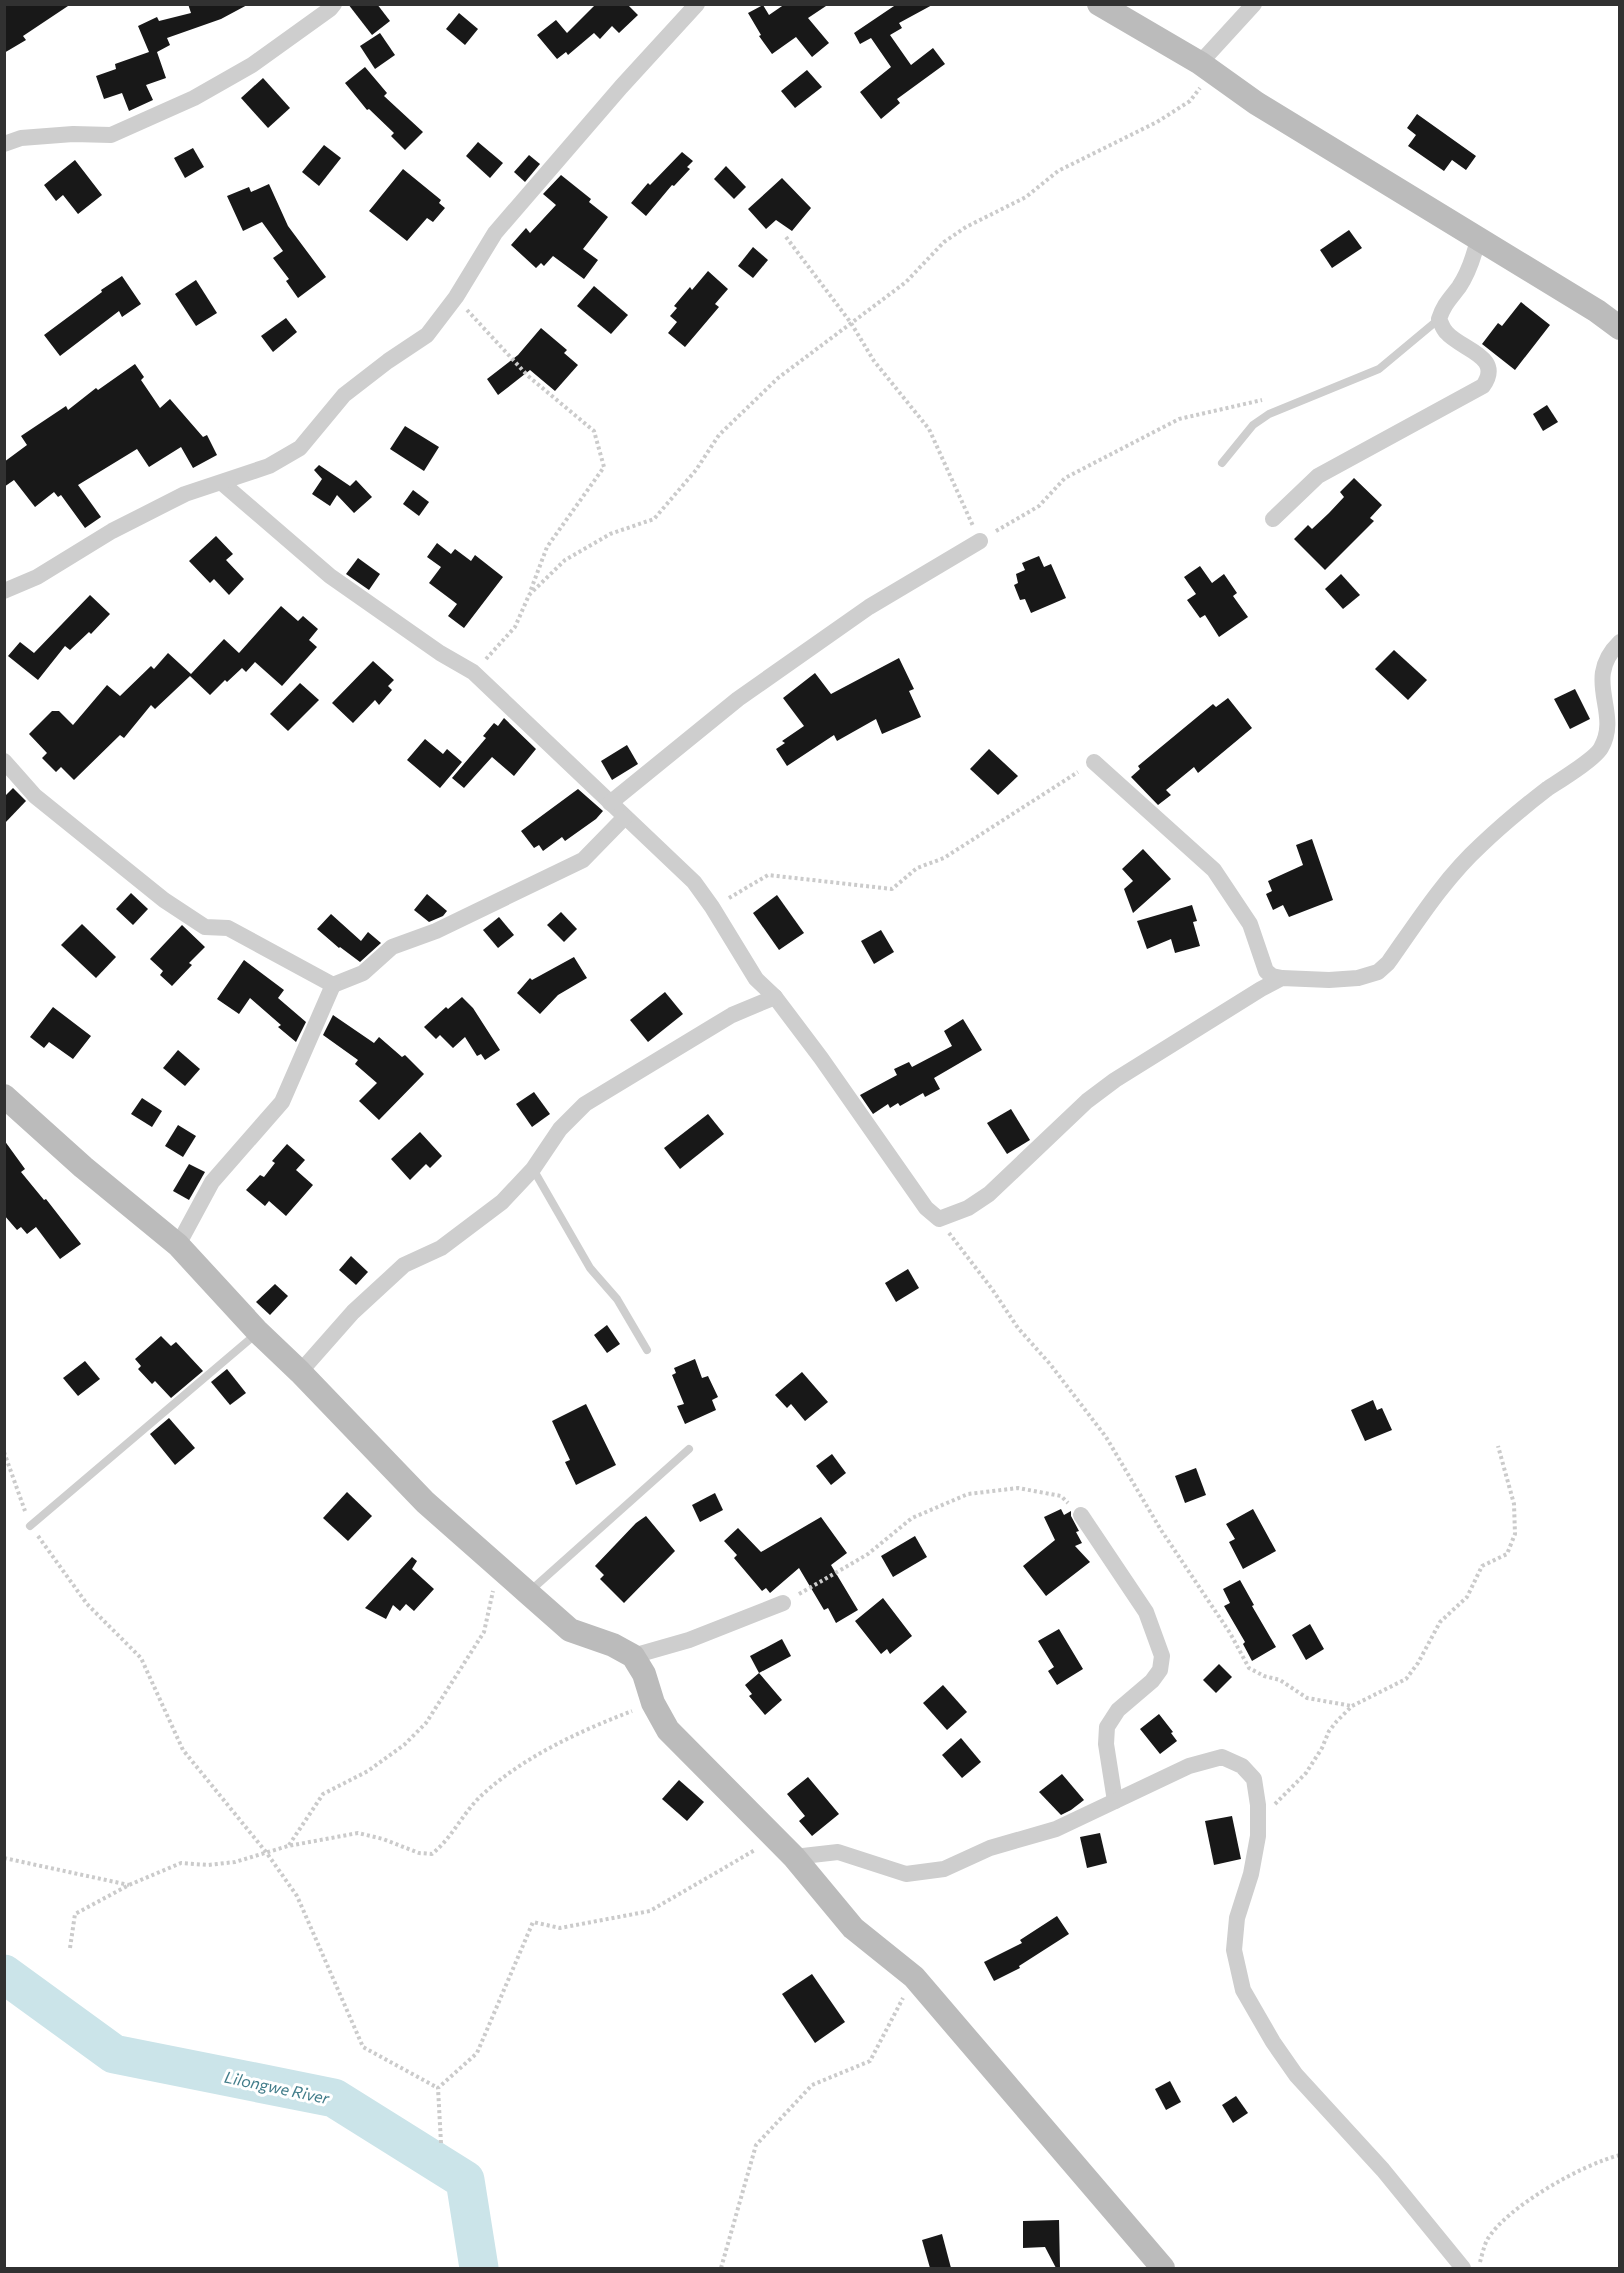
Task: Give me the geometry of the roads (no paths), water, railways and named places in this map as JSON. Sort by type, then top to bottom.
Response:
[{"type":"street","points":[[4,144],[21,138],[73,134],[111,135],[142,122],[194,98],[252,65],[321,16],[334,4]]},
{"type":"street","points":[[4,591],[37,577],[112,531],[185,494],[269,466],[300,448],[344,395],[387,361],[427,335],[456,297],[495,233],[621,87],[697,4]]},
{"type":"street","points":[[1099,4],[1206,67],[1256,103],[1597,311],[1620,328]]},
{"type":"street","points":[[1206,67],[1254,4]]},
{"type":"street","points":[[1274,519],[1318,476],[1483,386],[1490,376],[1490,367],[1481,357],[1446,332],[1439,319],[1443,306],[1460,286],[1472,262],[1478,239]]},
{"type":"street","points":[[222,483],[330,576],[440,653],[473,672],[624,818],[694,882],[756,979],[775,998],[821,1058],[926,1208],[939,1219],[968,1208],[989,1194],[1087,1101],[1115,1080],[1261,988],[1282,978]]},
{"type":"street","points":[[610,803],[738,699],[869,607],[980,540]]},
{"type":"street","points":[[1600,751],[1609,723],[1601,682],[1604,661],[1620,642]]},
{"type":"street","points":[[1094,762],[1214,870],[1250,924],[1266,971],[1272,976],[1282,978],[1329,980],[1358,978],[1378,972],[1388,963],[1458,868],[1474,852],[1545,792],[1600,751],[1620,741]]},
{"type":"street","points":[[4,761],[36,796],[164,900],[205,927],[228,928],[333,985]]},
{"type":"street","points":[[178,1245],[212,1182],[282,1102],[333,985],[363,973],[393,947],[436,931],[583,860],[624,818]]},
{"type":"street","points":[[300,1372],[353,1312],[404,1265],[441,1248],[502,1202],[533,1169],[560,1129],[585,1104],[732,1015],[775,998]]},
{"type":"street","points":[[4,1096],[83,1167],[178,1245],[258,1332],[300,1372],[425,1502],[570,1630],[613,1645],[633,1656],[644,1674],[653,1703],[668,1730],[794,1857],[853,1928],[914,1977],[1156,2260],[1179,2268]]},
{"type":"street","points":[[1081,1515],[1146,1612],[1162,1656],[1160,1670],[1152,1681],[1118,1710],[1107,1727],[1106,1744],[1115,1801]]},
{"type":"street","points":[[633,1656],[689,1640],[783,1603]]},
{"type":"street","points":[[794,1857],[838,1852],[906,1874],[944,1869],[990,1848],[1056,1829],[1189,1766],[1222,1757],[1242,1766],[1254,1779],[1258,1804],[1258,1836],[1251,1874],[1237,1918],[1234,1950],[1243,1990],[1273,2042],[1296,2075],[1383,2170],[1463,2268]]},
{"type":"lane","points":[[1222,463],[1253,425],[1269,414],[1379,369],[1439,319]]},
{"type":"lane","points":[[533,1169],[590,1268],[617,1299],[647,1350]]},
{"type":"lane","points":[[30,1526],[258,1332]]},
{"type":"lane","points":[[528,1593],[689,1449]]},
{"type":"waterway","name":"Lilongwe River","points":[[4,1974],[114,2054],[334,2098],[465,2180],[479,2268]]}]
